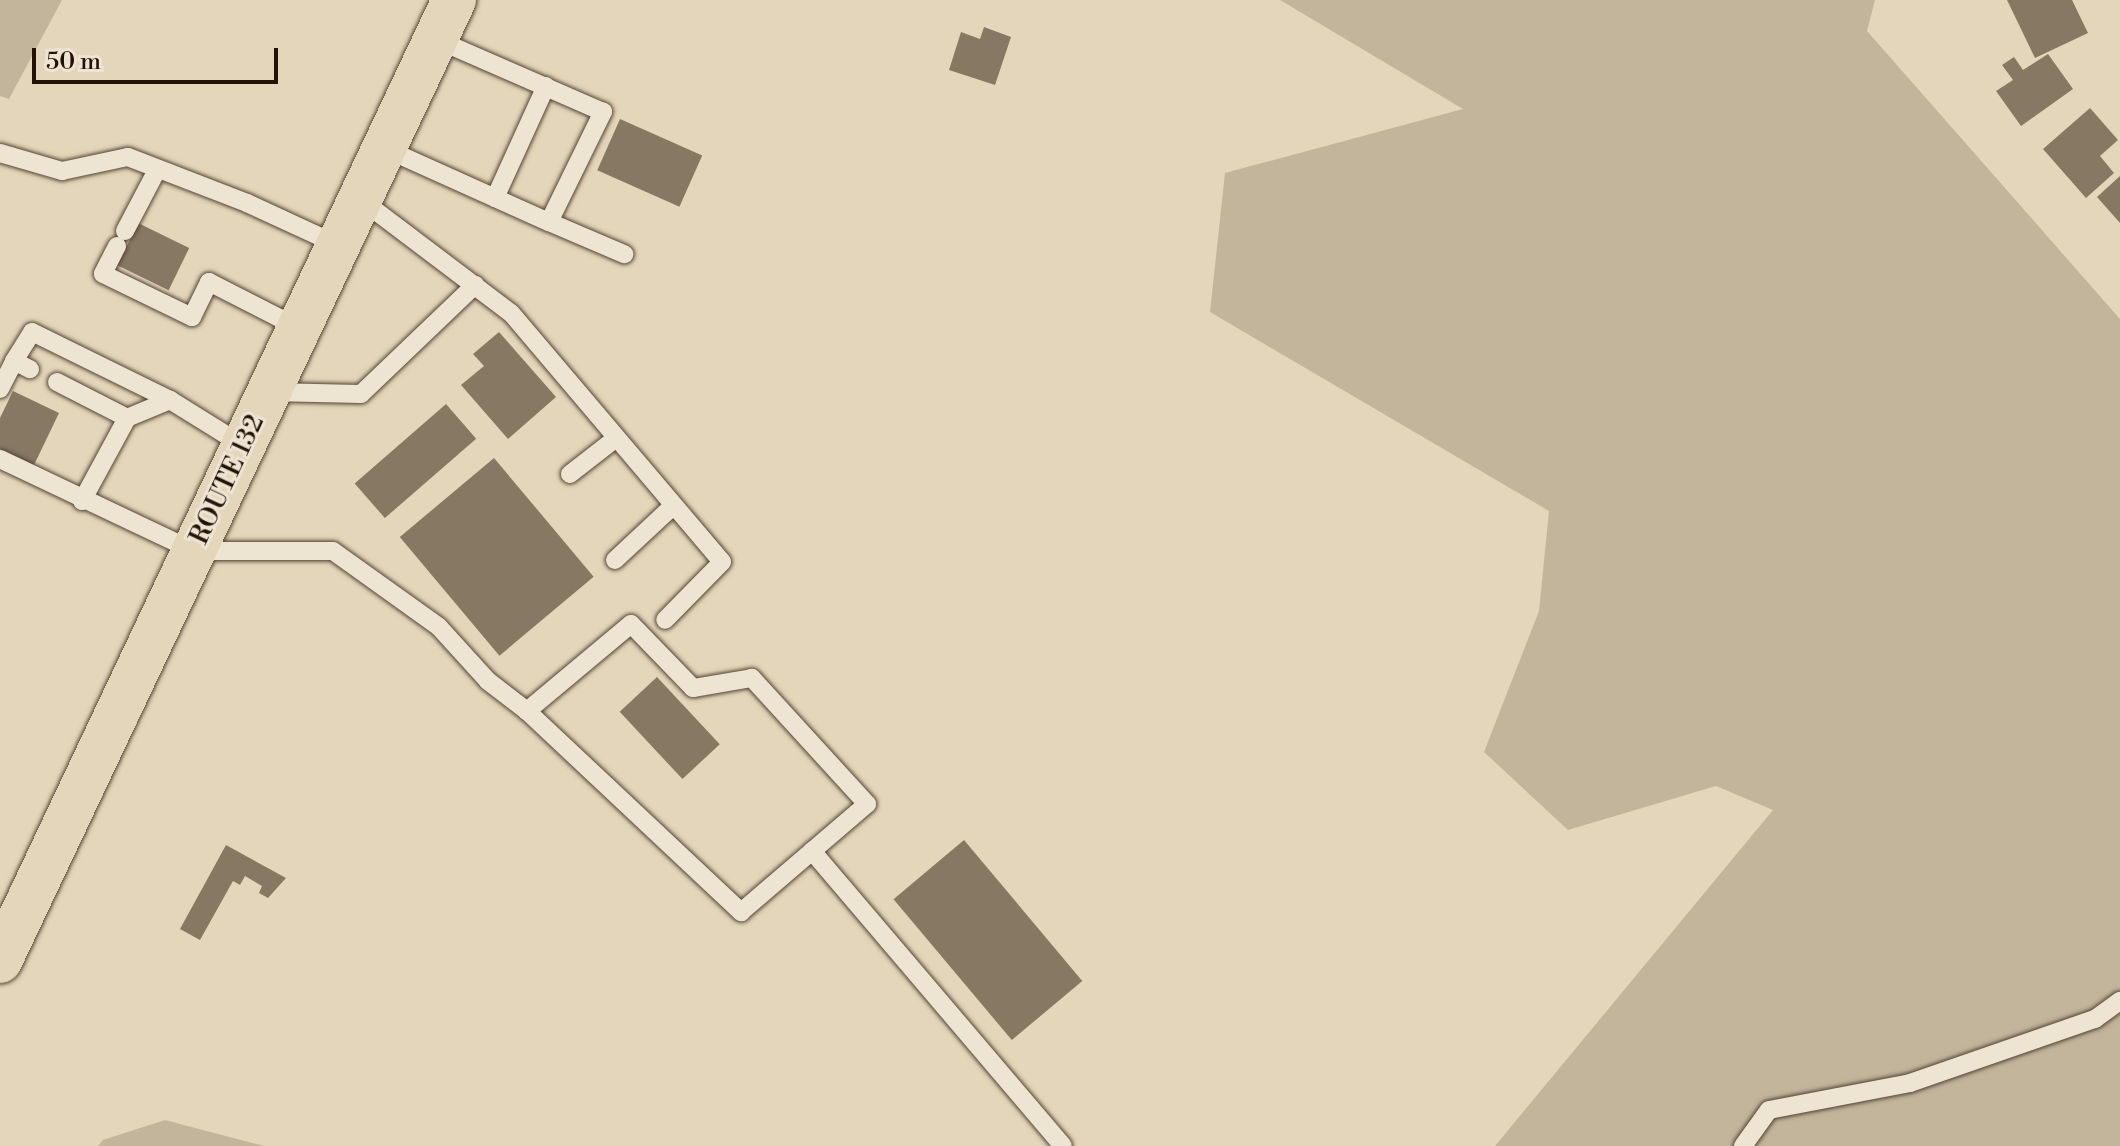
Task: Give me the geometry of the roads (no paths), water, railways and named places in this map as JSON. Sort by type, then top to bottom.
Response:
[{"type":"highway","name":"ROUTE 132","points":[[0,961],[454,0]]},
{"type":"lane","points":[[436,39],[603,112],[549,222]]},
{"type":"lane","points":[[495,198],[546,86]]},
{"type":"lane","points":[[384,148],[624,254]]},
{"type":"lane","points":[[0,153],[62,171],[128,157],[247,203],[338,245]]},
{"type":"lane","points":[[157,170],[103,274],[192,317],[209,282],[299,328]]},
{"type":"lane","points":[[360,199],[511,313],[722,562],[665,620]]},
{"type":"lane","points":[[270,392],[361,394],[475,285]]},
{"type":"lane","points":[[0,389],[22,365],[32,332],[170,400],[244,446]]},
{"type":"lane","points":[[57,382],[127,418]]},
{"type":"lane","points":[[82,501],[127,418],[170,400]]},
{"type":"lane","points":[[570,474],[615,439]]},
{"type":"lane","points":[[0,459],[82,501],[194,551],[333,551],[439,627],[488,681],[527,711],[741,912],[867,804],[752,678],[693,688],[631,624],[527,711]]},
{"type":"lane","points":[[615,560],[673,506]]},
{"type":"lane","points":[[812,851],[1063,1146]]},
{"type":"lane","points":[[1743,1146],[1769,1110],[1910,1083],[2095,1019],[2120,1001]]}]
